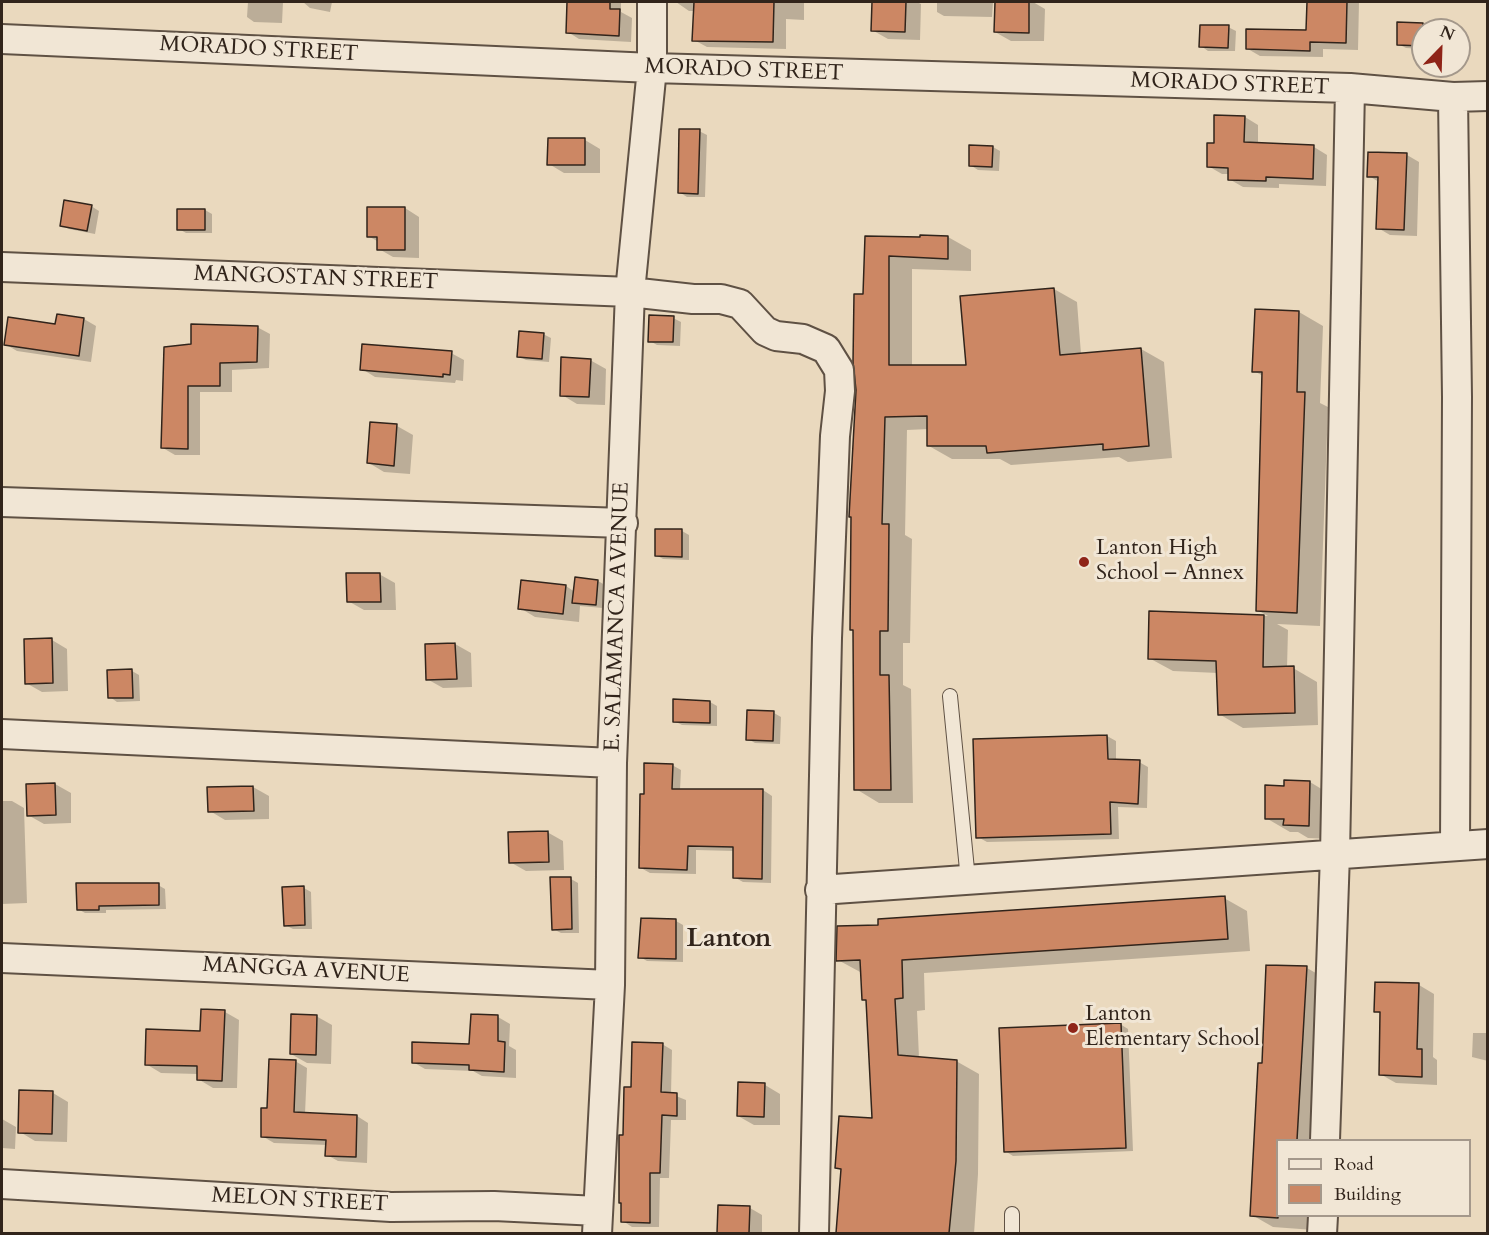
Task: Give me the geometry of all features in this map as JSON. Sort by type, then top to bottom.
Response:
[{"type":"street","name":"E. SALAMANCA AVENUE","points":[[597,1222],[610,985],[612,763],[623,523],[630,292],[652,68],[652,2]]},
{"type":"street","name":"MORADO STREET","points":[[2,39],[652,68],[1350,88],[1453,97],[1488,96]]},
{"type":"street","points":[[1325,1139],[1335,854],[1350,88]]},
{"type":"street","points":[[1453,97],[1458,397],[1455,846]]},
{"type":"street","name":"MANGOSTAN STREET","points":[[2,267],[630,292],[731,301],[745,309],[765,331],[776,336],[803,339],[826,349],[839,370],[827,638],[814,1233]]},
{"type":"street","points":[[2,502],[623,523]]},
{"type":"street","points":[[2,734],[612,763]]},
{"type":"street","points":[[820,890],[1488,844]]},
{"type":"street","name":"MANGGA AVENUE","points":[[2,958],[610,985]]},
{"type":"street","name":"MELON STREET","points":[[2,1184],[390,1207],[494,1206],[597,1222]]},
{"type":"street","points":[[1322,1233],[1323,1217]]},
{"type":"lane","points":[[950,696],[968,880]]},
{"type":"lane","points":[[1012,1214],[1012,1233]]},
{"type":"building","points":[[567,2],[610,2],[610,9],[620,9],[619,36],[566,33]]},
{"type":"building","points":[[694,2],[774,2],[773,42],[692,41]]},
{"type":"building","points":[[872,2],[906,2],[905,32],[871,31]]},
{"type":"building","points":[[995,2],[1029,2],[1029,33],[994,32]]},
{"type":"building","points":[[1307,2],[1347,2],[1346,43],[1310,42],[1310,51],[1246,49],[1246,29],[1306,30]]},
{"type":"building","points":[[1397,22],[1411,23],[1411,46],[1397,45]]},
{"type":"building","points":[[1200,25],[1229,25],[1228,48],[1199,47]]},
{"type":"building","points":[[1214,115],[1245,116],[1244,142],[1314,145],[1313,179],[1266,177],[1266,181],[1228,180],[1228,168],[1207,167],[1207,143],[1214,143]]},
{"type":"building","points":[[679,129],[700,129],[698,194],[678,193]]},
{"type":"building","points":[[548,138],[585,138],[585,165],[547,165]]},
{"type":"building","points":[[969,145],[993,146],[992,167],[969,166]]},
{"type":"building","points":[[1368,152],[1407,153],[1404,230],[1376,229],[1378,177],[1367,177]]},
{"type":"building","points":[[64,200],[92,205],[87,231],[60,226]]},
{"type":"building","points":[[367,207],[405,207],[405,250],[377,250],[377,237],[367,237]]},
{"type":"building","points":[[177,209],[205,209],[205,230],[177,230]]},
{"type":"building","points":[[920,235],[948,236],[948,259],[889,256],[889,365],[966,365],[960,296],[1054,288],[1060,355],[1141,348],[1149,446],[1103,450],[1103,444],[987,453],[986,446],[927,446],[927,416],[885,417],[882,524],[889,524],[888,631],[880,631],[880,675],[889,675],[891,790],[854,790],[853,630],[850,630],[851,517],[849,517],[856,390],[853,362],[854,294],[863,294],[865,236],[920,237]]},
{"type":"building","points":[[1255,309],[1299,311],[1297,392],[1305,392],[1297,613],[1256,611],[1262,372],[1252,372]]},
{"type":"building","points":[[57,314],[84,318],[79,356],[4,345],[8,317],[55,324]]},
{"type":"building","points":[[649,315],[674,316],[673,342],[648,342]]},
{"type":"building","points":[[191,324],[258,326],[257,362],[220,363],[220,386],[188,386],[188,449],[161,448],[164,347],[191,344]]},
{"type":"building","points":[[519,331],[544,333],[542,359],[517,357]]},
{"type":"building","points":[[362,344],[452,351],[450,375],[443,374],[443,377],[360,370]]},
{"type":"building","points":[[561,357],[591,359],[589,397],[560,396]]},
{"type":"building","points":[[370,422],[397,424],[394,466],[367,463]]},
{"type":"building","points":[[655,529],[682,529],[682,557],[655,556]]},
{"type":"building","points":[[346,573],[380,573],[381,602],[347,602]]},
{"type":"building","points":[[575,577],[598,580],[596,605],[572,603]]},
{"type":"building","points":[[521,580],[566,585],[563,614],[518,609]]},
{"type":"building","points":[[1149,611],[1264,615],[1263,667],[1294,666],[1295,713],[1218,715],[1216,661],[1148,659]]},
{"type":"building","points":[[52,638],[53,683],[25,684],[24,639]]},
{"type":"building","points":[[455,643],[457,679],[426,680],[425,644]]},
{"type":"building","points":[[132,669],[133,698],[108,698],[107,670]]},
{"type":"building","points":[[673,699],[710,701],[710,723],[673,722]]},
{"type":"building","points":[[747,710],[774,711],[773,741],[746,740]]},
{"type":"building","points":[[1107,735],[1108,759],[1140,760],[1138,804],[1110,802],[1111,834],[976,838],[973,739]]},
{"type":"building","points":[[644,763],[673,764],[672,789],[763,789],[762,879],[733,878],[733,847],[688,846],[687,870],[639,868],[640,794],[644,794]]},
{"type":"building","points":[[1284,780],[1310,781],[1309,826],[1283,825],[1284,819],[1265,819],[1265,785],[1284,786]]},
{"type":"building","points":[[55,783],[56,815],[27,816],[26,784]]},
{"type":"building","points":[[253,786],[254,811],[208,812],[207,787]]},
{"type":"building","points":[[548,831],[549,862],[509,863],[508,832]]},
{"type":"building","points":[[550,877],[571,877],[572,929],[552,930]]},
{"type":"building","points":[[76,883],[159,883],[159,905],[99,906],[99,910],[77,910]]},
{"type":"building","points":[[304,886],[305,925],[284,926],[282,887]]},
{"type":"building","points":[[1225,896],[1228,939],[902,960],[903,998],[895,999],[898,1055],[957,1060],[956,1161],[949,1233],[836,1233],[841,1169],[835,1168],[839,1116],[872,1118],[866,1000],[862,1000],[860,960],[836,961],[837,926],[878,925],[878,919]]},
{"type":"building","points":[[641,918],[676,919],[676,959],[638,958]]},
{"type":"building","points":[[1266,965],[1307,966],[1297,1139],[1276,1139],[1276,1217],[1278,1218],[1250,1216],[1258,1063],[1262,1063]]},
{"type":"building","points":[[1375,982],[1419,983],[1417,1049],[1422,1049],[1422,1077],[1379,1075],[1380,1012],[1374,1012]]},
{"type":"building","points":[[201,1009],[225,1010],[222,1081],[197,1080],[197,1066],[145,1065],[146,1029],[200,1031]]},
{"type":"building","points":[[291,1014],[317,1015],[316,1055],[290,1054]]},
{"type":"building","points":[[471,1014],[498,1015],[498,1041],[505,1042],[504,1072],[469,1070],[469,1065],[412,1063],[412,1042],[469,1044]]},
{"type":"building","points":[[1121,1023],[1126,1148],[1004,1152],[999,1028]]},
{"type":"building","points":[[632,1042],[663,1043],[661,1092],[677,1093],[677,1116],[662,1115],[660,1173],[650,1173],[650,1223],[621,1222],[621,1203],[619,1203],[619,1135],[623,1135],[624,1087],[631,1087]]},
{"type":"building","points":[[269,1059],[296,1060],[294,1112],[357,1115],[356,1157],[325,1156],[326,1140],[261,1137],[261,1108],[267,1108]]},
{"type":"building","points":[[738,1082],[765,1083],[764,1117],[737,1116]]},
{"type":"building","points":[[19,1090],[53,1091],[52,1134],[18,1133]]},
{"type":"building","points":[[718,1205],[750,1206],[749,1233],[717,1233]]},
{"type":"place","name":"Lanton High School – Annex","points":[[1084,562]]},
{"type":"place","name":"Lanton Elementary School","points":[[1073,1028]]},
{"type":"district","name":"Lanton","points":[[729,940]]}]
